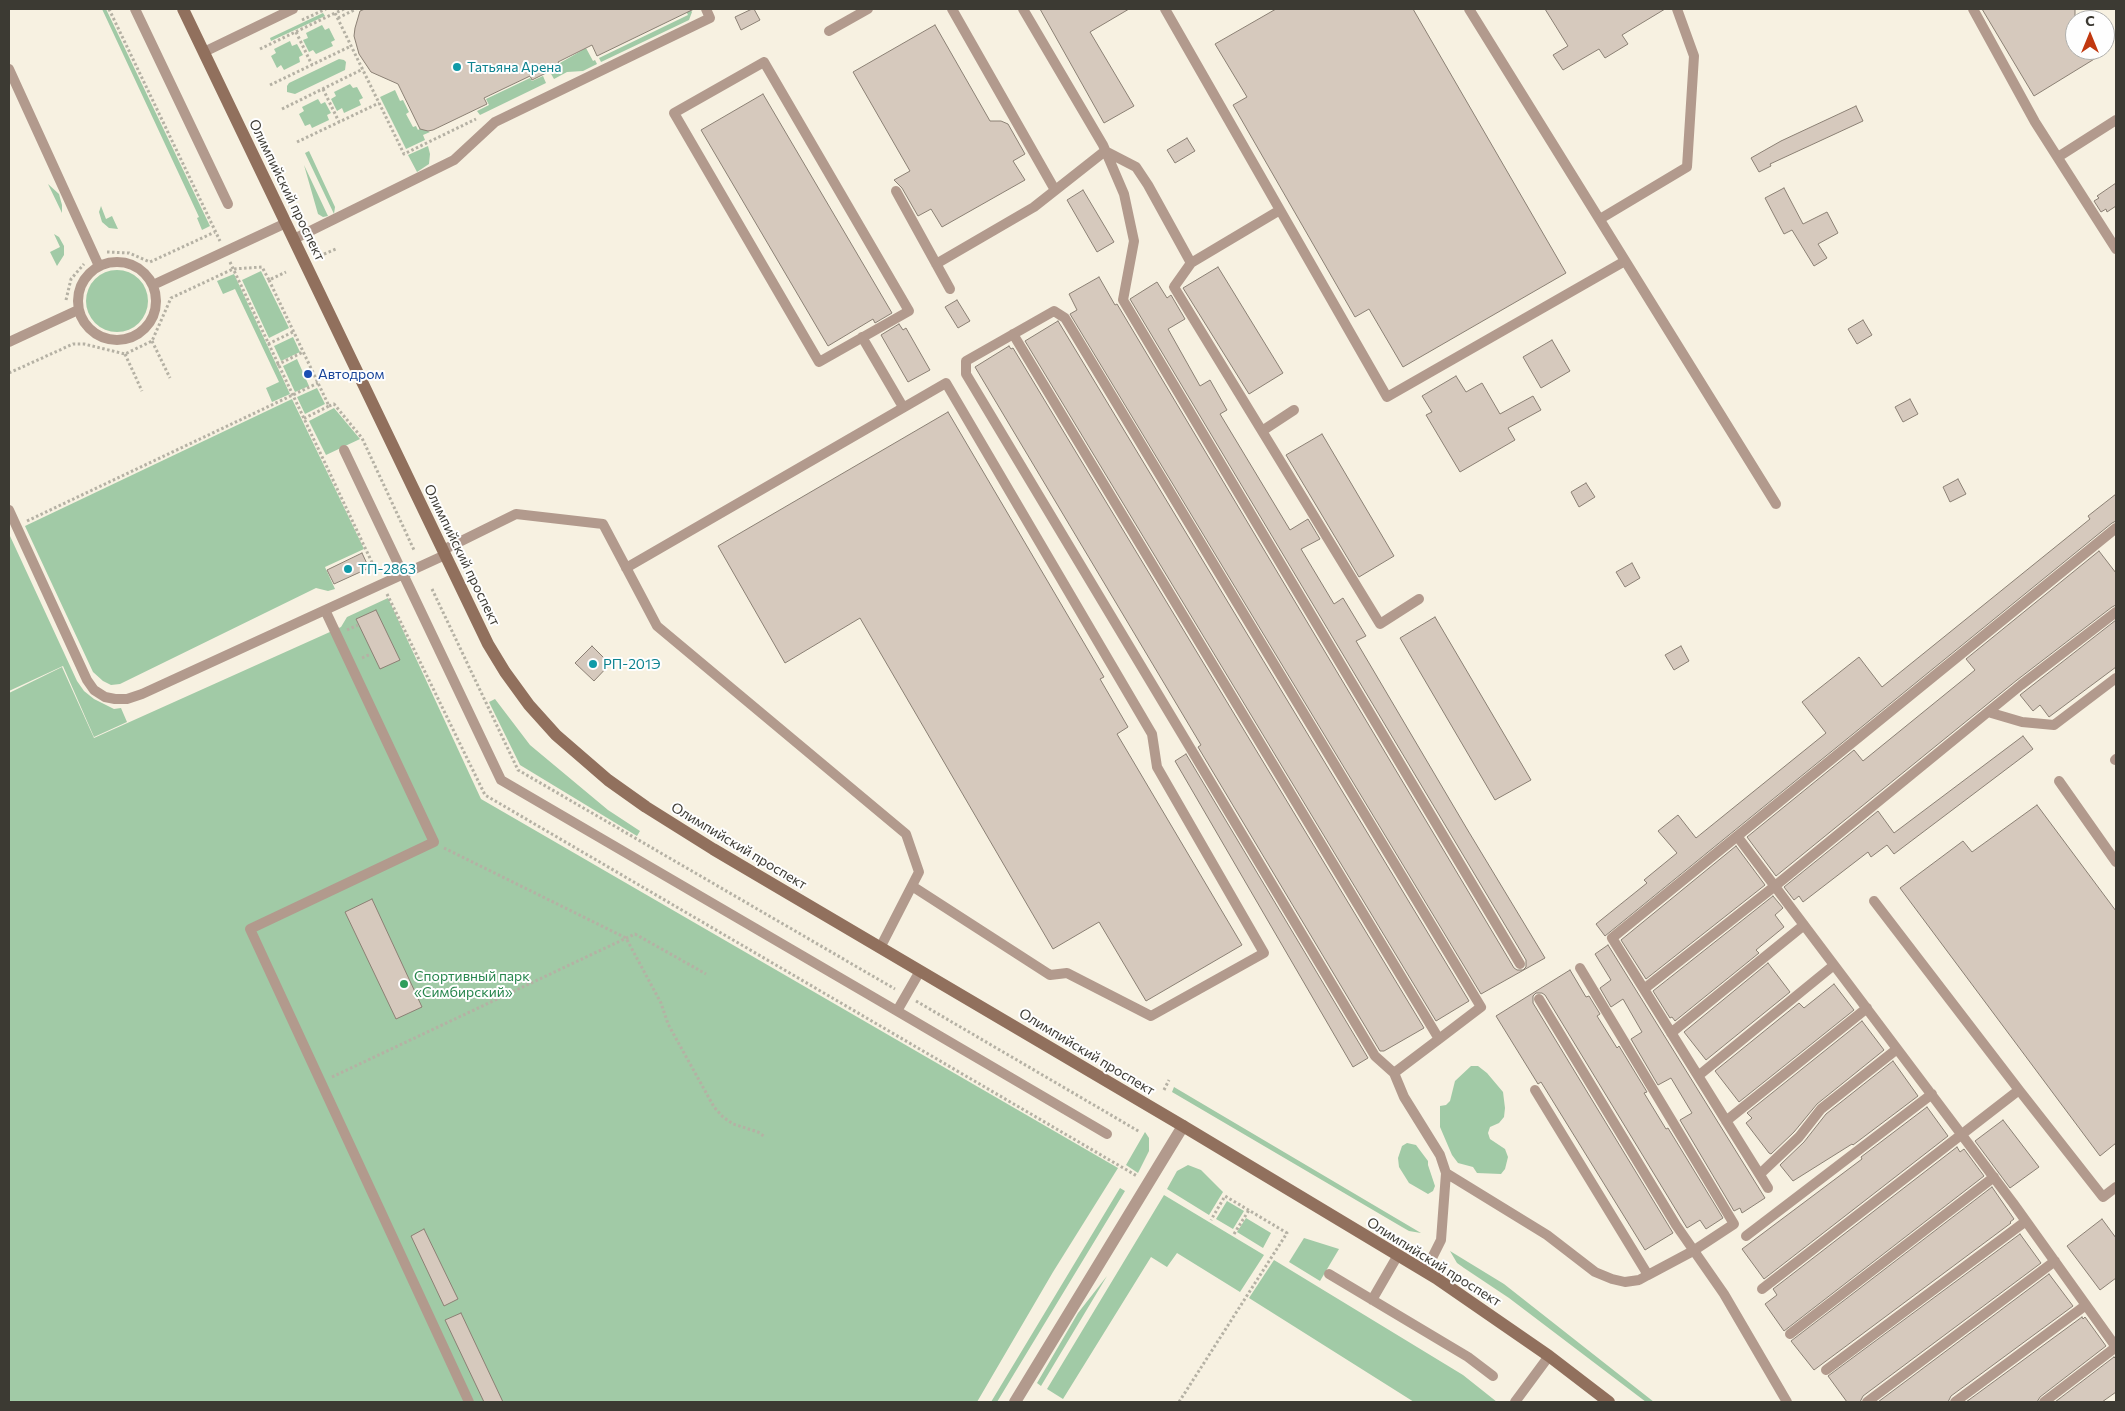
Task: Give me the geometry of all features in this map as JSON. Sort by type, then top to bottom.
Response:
[{"type":"street","name":"Олимпийский проспект","points":[[183,9],[488,644],[505,672],[529,705],[556,735],[608,780],[646,808],[1398,1255],[1494,1317],[1609,1402]]},
{"type":"street","points":[[1017,1401],[1183,1126]]},
{"type":"lane","points":[[135,9],[228,204]]},
{"type":"lane","points":[[204,52],[293,9]]},
{"type":"lane","points":[[294,238],[454,160],[496,122],[710,18],[706,9]]},
{"type":"lane","points":[[829,31],[868,9]]},
{"type":"lane","points":[[952,9],[1055,190]]},
{"type":"lane","points":[[1023,9],[1105,151],[1124,194],[1134,241],[1122,300],[1520,964]]},
{"type":"lane","points":[[1165,9],[1387,397],[1626,260]]},
{"type":"lane","points":[[1469,9],[1776,504]]},
{"type":"lane","points":[[1600,219],[1687,167],[1694,56],[1677,9]]},
{"type":"lane","points":[[1973,9],[2035,122],[2116,249]]},
{"type":"lane","points":[[764,62],[909,311],[862,337],[818,362],[674,113],[764,62]]},
{"type":"lane","points":[[9,69],[99,266]]},
{"type":"lane","points":[[2058,157],[2116,120]]},
{"type":"lane","points":[[936,264],[1034,207],[1105,151]]},
{"type":"lane","points":[[1105,151],[1136,167],[1191,263]]},
{"type":"lane","points":[[896,191],[950,289]]},
{"type":"lane","points":[[1280,210],[1191,263],[1174,287],[1380,624],[1419,599]]},
{"type":"lane","points":[[153,286],[286,223]]},
{"type":"lane","points":[[115,262],[130,265],[146,274],[153,286],[156,298],[155,312],[149,324],[140,333],[128,339],[115,340],[94,333],[81,319],[78,310],[78,295],[81,284],[88,274],[99,266],[115,262]]},
{"type":"lane","points":[[9,342],[78,310]]},
{"type":"lane","points":[[1394,1073],[1481,1007],[1065,318],[1054,311],[966,361],[966,374],[1375,1056],[1394,1073],[1404,1097],[1440,1155],[1446,1173],[1441,1240],[1424,1272]]},
{"type":"lane","points":[[1013,334],[1439,1039]]},
{"type":"lane","points":[[862,337],[904,407]]},
{"type":"lane","points":[[626,568],[946,382],[1152,734],[1157,767],[1264,953],[1150,1016],[1067,973],[1050,975],[912,886]]},
{"type":"lane","points":[[1262,431],[1294,410]]},
{"type":"lane","points":[[344,450],[501,780],[1107,1134]]},
{"type":"lane","points":[[9,510],[87,680],[94,690],[105,697],[127,699],[142,694],[382,584],[516,514],[603,524],[657,626],[906,834],[919,872],[880,948]]},
{"type":"lane","points":[[1768,1188],[1612,938],[2116,528]]},
{"type":"lane","points":[[325,610],[434,842],[250,930],[469,1402]]},
{"type":"lane","points":[[1644,989],[1775,886],[1988,712],[2116,612]]},
{"type":"lane","points":[[1988,712],[2022,722],[2054,725],[2116,678]]},
{"type":"lane","points":[[2059,781],[2116,862]]},
{"type":"lane","points":[[1737,836],[1994,1177],[2116,1347],[2044,1402]]},
{"type":"lane","points":[[1874,901],[2103,1197],[2116,1187]]},
{"type":"lane","points":[[1672,1033],[1804,925]]},
{"type":"lane","points":[[1698,1076],[1834,965]]},
{"type":"lane","points":[[1446,1173],[1547,1235],[1595,1272],[1626,1282],[1639,1280],[1693,1251],[1734,1224],[1580,968]]},
{"type":"lane","points":[[897,1011],[920,971]]},
{"type":"lane","points":[[1539,999],[1693,1251],[1724,1294],[1787,1402]]},
{"type":"lane","points":[[1726,1121],[1867,1008]]},
{"type":"lane","points":[[1760,1174],[1799,1137],[1821,1109],[1898,1049]]},
{"type":"lane","points":[[1536,1090],[1648,1275]]},
{"type":"lane","points":[[1762,1290],[2019,1090]]},
{"type":"lane","points":[[1746,1236],[1932,1094]]},
{"type":"lane","points":[[1790,1334],[1994,1177]]},
{"type":"lane","points":[[1826,1370],[2026,1221]]},
{"type":"lane","points":[[1372,1300],[1398,1255]]},
{"type":"lane","points":[[1867,1402],[2055,1261]]},
{"type":"lane","points":[[1329,1274],[1468,1357],[1492,1376]]},
{"type":"lane","points":[[1955,1402],[2086,1304]]},
{"type":"lane","points":[[1515,1402],[1549,1356]]},
{"type":"path","points":[[109,9],[277,365],[485,795],[1149,1183]]},
{"type":"path","points":[[327,9],[330,16]]},
{"type":"path","points":[[260,49],[344,9]]},
{"type":"path","points":[[338,18],[356,9]]},
{"type":"path","points":[[335,13],[404,154],[482,117]]},
{"type":"path","points":[[296,32],[312,65]]},
{"type":"path","points":[[270,85],[351,46]]},
{"type":"path","points":[[282,109],[362,69]]},
{"type":"path","points":[[323,89],[340,122]]},
{"type":"path","points":[[297,142],[379,103]]},
{"type":"path","points":[[324,254],[336,249]]},
{"type":"path","points":[[9,374],[73,344],[84,344],[125,354],[152,341],[171,298],[233,269],[262,267],[330,406]]},
{"type":"path","points":[[269,280],[286,272]]},
{"type":"path","points":[[268,344],[293,332]]},
{"type":"path","points":[[152,341],[170,378]]},
{"type":"path","points":[[277,365],[303,352]]},
{"type":"path","points":[[125,354],[142,391]]},
{"type":"path","points":[[16,526],[318,383]]},
{"type":"path","points":[[303,419],[334,404],[362,438],[414,550]]},
{"type":"path","points":[[432,589],[518,770],[1140,1132]]},
{"type":"path","points":[[434,842],[626,938],[661,1003],[668,1024],[714,1107],[733,1124],[758,1132],[765,1137]]},
{"type":"path","points":[[321,1082],[634,934],[706,974]]},
{"type":"path","points":[[1164,1090],[1169,1080]]},
{"type":"path","points":[[1179,1402],[1286,1233],[1225,1196],[1211,1220]]},
{"type":"path","points":[[1234,1234],[1248,1210]]},
{"type":"green space","points":[[102,9],[106,9],[210,226],[202,230],[197,218],[199,217]]},
{"type":"green space","points":[[685,9],[690,9],[692,12],[689,20],[601,62],[599,58],[688,15]]},
{"type":"green space","points":[[323,13],[325,16],[271,41],[270,38]]},
{"type":"green space","points":[[322,25],[325,30],[329,28],[335,40],[331,42],[333,46],[316,54],[313,50],[309,52],[303,40],[308,38],[306,33]]},
{"type":"green space","points":[[290,41],[292,46],[297,44],[303,55],[299,57],[300,62],[284,70],[281,65],[277,68],[271,56],[276,53],[274,49]]},
{"type":"green space","points":[[586,48],[593,61],[595,60],[597,64],[583,71],[567,72],[554,79],[550,72],[561,67],[560,63]]},
{"type":"green space","points":[[339,59],[346,62],[345,70],[295,94],[287,92],[289,83]]},
{"type":"green space","points":[[543,76],[546,83],[480,115],[477,111],[489,105],[486,99],[530,78],[532,81]]},
{"type":"green space","points":[[350,84],[353,88],[357,87],[363,98],[359,100],[361,105],[344,113],[342,108],[337,111],[331,99],[336,96],[334,92]]},
{"type":"green space","points":[[395,90],[400,101],[403,100],[409,112],[406,114],[413,127],[416,126],[418,130],[421,128],[430,132],[423,135],[425,140],[406,149],[380,97]]},
{"type":"green space","points":[[318,99],[321,104],[325,102],[331,113],[327,115],[329,120],[312,128],[310,124],[305,126],[299,114],[304,111],[302,107]]},
{"type":"green space","points":[[428,146],[430,154],[429,164],[417,172],[408,155]]},
{"type":"green space","points":[[309,151],[335,207],[334,214],[305,153]]},
{"type":"green space","points":[[304,165],[328,216],[323,217],[318,214]]},
{"type":"green space","points":[[48,184],[59,194],[62,213]]},
{"type":"green space","points":[[101,206],[106,219],[112,216],[118,229],[109,228],[102,222],[99,212]]},
{"type":"green space","points":[[54,234],[59,237],[64,246],[64,255],[57,266],[50,252],[60,247]]},
{"type":"green space","points":[[111,270],[123,270],[139,279],[146,289],[148,301],[146,313],[139,323],[123,332],[111,332],[100,327],[91,318],[86,307],[86,295],[91,284],[100,275]]},
{"type":"green space","points":[[261,271],[289,328],[269,338],[242,280]]},
{"type":"green space","points":[[234,274],[290,394],[272,402],[266,388],[279,382],[235,289],[223,294],[217,281]]},
{"type":"green space","points":[[293,337],[300,352],[281,361],[274,346]]},
{"type":"green space","points":[[297,359],[309,386],[295,392],[283,366]]},
{"type":"green space","points":[[317,388],[325,404],[305,414],[297,397]]},
{"type":"green space","points":[[292,399],[364,549],[325,567],[335,589],[328,591],[316,588],[120,684],[111,685],[103,681],[93,672],[25,526]]},
{"type":"green space","points":[[334,408],[360,439],[326,455],[309,421]]},
{"type":"green space","points":[[10,536],[77,681],[84,691],[94,699],[114,709],[121,708],[127,722],[94,737],[63,666],[9,691]]},
{"type":"green space","name":"Спортивный парк «Симбирский»","points":[[388,598],[481,799],[1118,1168],[1053,1272],[977,1402],[9,1402],[9,693],[62,667],[94,738],[341,627],[347,617]]},
{"type":"green space","points":[[495,699],[530,745],[608,810],[640,831],[637,836],[520,765],[489,702]]},
{"type":"green space","points":[[1471,1066],[1478,1066],[1487,1073],[1503,1092],[1504,1117],[1499,1123],[1490,1127],[1488,1133],[1490,1139],[1505,1149],[1508,1157],[1505,1169],[1501,1174],[1477,1173],[1473,1167],[1458,1163],[1452,1155],[1440,1127],[1440,1106],[1446,1105],[1450,1101],[1455,1081]]},
{"type":"green space","points":[[1174,1087],[1421,1233],[1409,1231],[1172,1092]]},
{"type":"green space","points":[[1145,1132],[1149,1138],[1149,1151],[1138,1173],[1126,1165]]},
{"type":"green space","points":[[1407,1143],[1416,1145],[1428,1161],[1435,1186],[1433,1191],[1428,1194],[1409,1183],[1399,1167],[1398,1158],[1402,1146]]},
{"type":"green space","points":[[1188,1165],[1201,1170],[1223,1192],[1209,1215],[1167,1189],[1177,1171]]},
{"type":"green space","points":[[1120,1188],[1125,1191],[997,1402],[991,1402]]},
{"type":"green space","points":[[1164,1195],[1264,1255],[1240,1292],[1177,1253],[1167,1267],[1151,1257],[1063,1399],[1047,1389]]},
{"type":"green space","points":[[1227,1201],[1244,1211],[1233,1229],[1216,1219]]},
{"type":"green space","points":[[1246,1218],[1271,1233],[1263,1248],[1237,1232]]},
{"type":"green space","points":[[1304,1238],[1339,1249],[1320,1281],[1289,1262]]},
{"type":"green space","points":[[1450,1251],[1504,1284],[1654,1402],[1646,1402],[1509,1298],[1457,1263]]},
{"type":"green space","points":[[1274,1260],[1463,1375],[1497,1402],[1414,1402],[1249,1298]]},
{"type":"green space","points":[[1107,1276],[1041,1386],[1037,1383],[1078,1313]]},
{"type":"building","name":"Татьяна Арена","points":[[365,9],[694,9],[597,56],[592,45],[558,62],[560,66],[532,80],[530,76],[484,98],[487,104],[428,131],[420,129],[398,84],[371,72],[359,54],[354,36],[355,28],[360,11]]},
{"type":"building","points":[[754,9],[760,20],[741,30],[735,17]]},
{"type":"building","points":[[1040,9],[1129,9],[1090,32],[1134,106],[1104,123]]},
{"type":"building","points":[[1276,9],[1413,9],[1566,273],[1403,367],[1369,309],[1355,317],[1233,105],[1247,97],[1215,44]]},
{"type":"building","points":[[1545,9],[1665,9],[1622,35],[1628,44],[1605,58],[1599,49],[1563,70],[1553,55],[1568,46]]},
{"type":"building","points":[[1982,9],[2075,9],[2065,10],[2065,60],[2093,60],[2034,96]]},
{"type":"building","points":[[935,25],[990,121],[1001,121],[1008,124],[1025,154],[1013,161],[1025,180],[942,227],[931,209],[918,216],[902,188],[894,180],[910,171],[853,72]]},
{"type":"building","points":[[763,94],[892,313],[875,323],[873,319],[828,346],[701,130]]},
{"type":"building","points":[[1856,106],[1863,121],[1770,164],[1771,166],[1759,172],[1751,158],[1781,141]]},
{"type":"building","points":[[1187,138],[1195,151],[1175,163],[1167,150]]},
{"type":"building","points":[[2116,183],[2116,206],[2107,212],[2106,209],[2101,212],[2094,201],[2099,198],[2097,196]]},
{"type":"building","points":[[1784,188],[1803,224],[1827,212],[1838,233],[1818,244],[1827,258],[1814,266],[1792,230],[1784,234],[1765,198]]},
{"type":"building","points":[[1083,190],[1114,242],[1097,252],[1067,200]]},
{"type":"building","points":[[1218,267],[1283,373],[1249,394],[1183,288]]},
{"type":"building","points":[[1099,277],[1115,305],[1117,304],[1514,968],[1523,970],[1526,967],[1526,960],[1130,299],[1157,282],[1167,298],[1171,295],[1185,319],[1168,329],[1200,386],[1210,380],[1227,410],[1220,414],[1290,530],[1308,519],[1320,539],[1301,549],[1334,604],[1343,598],[1366,636],[1356,641],[1545,958],[1481,994],[1070,314],[1077,310],[1069,294]]},
{"type":"building","points":[[957,300],[970,321],[958,328],[945,307]]},
{"type":"building","points":[[1863,320],[1872,335],[1857,344],[1848,329]]},
{"type":"building","points":[[1058,321],[1469,1001],[1436,1021],[1025,341]]},
{"type":"building","points":[[899,324],[903,330],[906,328],[930,370],[908,382],[881,335]]},
{"type":"building","points":[[1552,340],[1570,371],[1541,388],[1523,357]]},
{"type":"building","points":[[1009,346],[1011,349],[1013,348],[1424,1028],[1384,1051],[1380,1051],[1198,747],[1201,745],[975,367]]},
{"type":"building","points":[[1456,376],[1466,392],[1482,383],[1500,414],[1533,396],[1541,410],[1508,428],[1515,440],[1460,472],[1426,415],[1432,412],[1422,396]]},
{"type":"building","points":[[1910,399],[1918,414],[1903,422],[1895,407]]},
{"type":"building","points":[[948,412],[1104,677],[1100,679],[1128,727],[1117,734],[1242,945],[1146,1001],[1099,922],[1053,949],[860,618],[785,663],[718,546]]},
{"type":"building","points":[[1322,434],[1394,556],[1359,577],[1286,455]]},
{"type":"building","points":[[1958,479],[1966,494],[1950,502],[1943,487]]},
{"type":"building","points":[[1586,483],[1595,497],[1579,507],[1571,492]]},
{"type":"building","points":[[2116,494],[2116,521],[1605,936],[1596,924],[1647,883],[1644,880],[1677,853],[1658,831],[1678,815],[1696,838],[1826,733],[1802,702],[1859,657],[1882,687],[2090,519],[2088,516]]},
{"type":"building","points":[[2099,551],[2116,573],[2116,605],[2017,680],[1776,876],[1747,837],[1854,750],[1863,761],[1975,670],[1966,659]]},
{"type":"building","name":"ТП-2863","points":[[362,553],[369,568],[334,584],[327,570]]},
{"type":"building","points":[[1632,563],[1640,578],[1625,587],[1616,572]]},
{"type":"building","points":[[376,610],[400,660],[380,669],[356,619]]},
{"type":"building","points":[[1435,617],[1531,780],[1495,800],[1400,638]]},
{"type":"building","points":[[2116,620],[2116,667],[2049,717],[2040,705],[2033,711],[2020,695]]},
{"type":"building","name":"РП-201Э","points":[[592,646],[610,664],[594,681],[575,663]]},
{"type":"building","points":[[1681,646],[1689,661],[1674,670],[1665,655]]},
{"type":"building","points":[[2023,736],[2033,749],[1894,854],[1887,845],[1871,857],[1868,852],[1803,902],[1799,896],[1794,900],[1784,887],[1878,811],[1894,833]]},
{"type":"building","points":[[1186,754],[1368,1058],[1353,1067],[1175,761]]},
{"type":"building","points":[[2037,805],[2116,911],[2116,1143],[2100,1156],[1900,888],[1963,841],[1972,852]]},
{"type":"building","points":[[1736,846],[1765,885],[1646,979],[1621,940]]},
{"type":"building","points":[[1773,896],[1783,908],[1775,915],[1784,927],[1756,950],[1759,953],[1675,1021],[1672,1017],[1670,1018],[1653,991]]},
{"type":"building","points":[[372,899],[422,1007],[396,1019],[345,912]]},
{"type":"building","points":[[1608,945],[1765,1198],[1742,1213],[1740,1208],[1734,1211],[1680,1120],[1692,1113],[1671,1078],[1658,1085],[1631,1039],[1642,1032],[1623,999],[1611,1007],[1600,988],[1611,980],[1595,954]]},
{"type":"building","points":[[1768,963],[1790,992],[1706,1060],[1684,1032]]},
{"type":"building","points":[[1570,970],[1586,997],[1589,996],[1600,1014],[1597,1016],[1617,1048],[1619,1046],[1647,1092],[1644,1093],[1666,1129],[1668,1128],[1723,1218],[1706,1229],[1700,1220],[1687,1228],[1545,995],[1536,993],[1533,996],[1533,1003],[1673,1233],[1645,1250],[1541,1082],[1538,1084],[1496,1016]]},
{"type":"building","points":[[1834,984],[1854,1010],[1739,1102],[1715,1071],[1799,1003],[1804,1008]]},
{"type":"building","points":[[1862,1021],[1884,1050],[1817,1104],[1794,1132],[1771,1154],[1769,1153],[1746,1123],[1752,1118],[1747,1113]]},
{"type":"building","points":[[1893,1061],[1918,1096],[1853,1145],[1793,1181],[1780,1165],[1804,1142],[1826,1114]]},
{"type":"building","points":[[1927,1107],[1948,1136],[1764,1279],[1742,1249],[1862,1159],[1861,1157]]},
{"type":"building","points":[[2003,1120],[2039,1167],[2010,1188],[1975,1141]]},
{"type":"building","points":[[1957,1147],[1960,1152],[1964,1149],[1984,1176],[1784,1331],[1765,1304],[1777,1295],[1773,1289]]},
{"type":"building","points":[[1992,1187],[2014,1219],[2011,1223],[1814,1370],[1791,1341]]},
{"type":"building","points":[[2102,1219],[2116,1238],[2116,1278],[2100,1290],[2067,1246]]},
{"type":"building","points":[[424,1229],[458,1299],[444,1306],[411,1236]]},
{"type":"building","points":[[2020,1234],[2041,1263],[1863,1396],[1860,1402],[1847,1402],[1828,1376]]},
{"type":"building","points":[[2049,1274],[2073,1306],[1951,1396],[1948,1402],[1878,1402]]},
{"type":"building","points":[[461,1313],[503,1402],[484,1402],[445,1320]]},
{"type":"building","points":[[2082,1317],[2083,1319],[2085,1317],[2106,1346],[2040,1397],[2037,1402],[1966,1402]]},
{"type":"building","points":[[2114,1357],[2116,1359],[2116,1392],[2102,1402],[2055,1402]]},
{"type":"place","name":"Татьяна Арена","points":[[457,67]]},
{"type":"place","name":"Автодром","points":[[308,374]]},
{"type":"place","name":"ТП-2863","points":[[348,569]]},
{"type":"place","name":"РП-201Э","points":[[593,664]]},
{"type":"place","name":"Спортивный парк «Симбирский»","points":[[404,984]]}]
